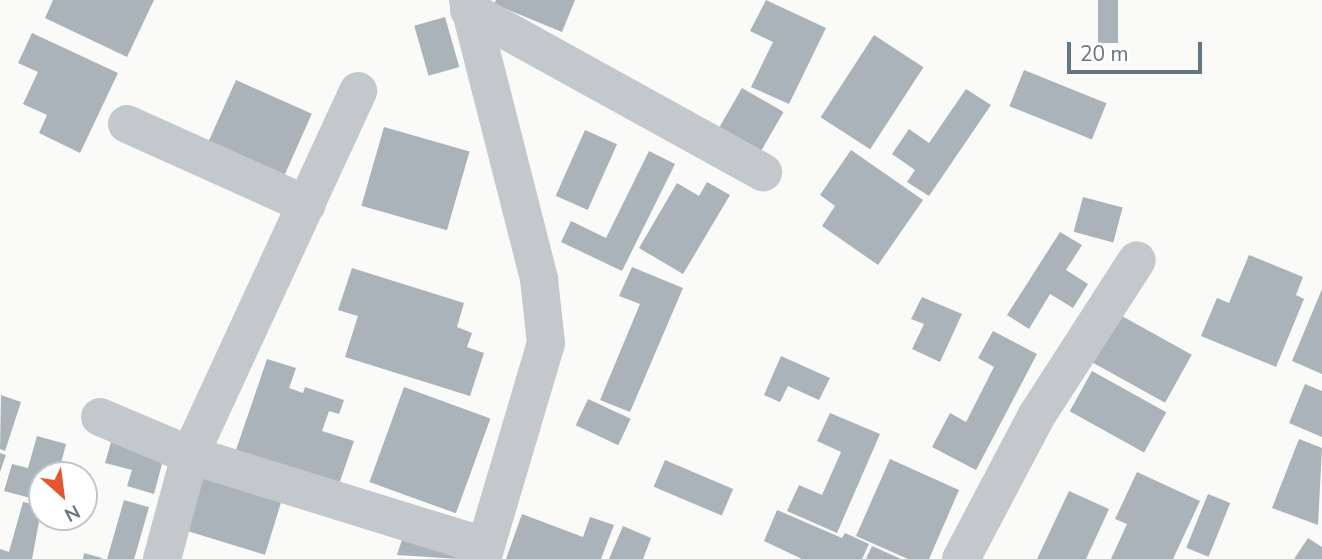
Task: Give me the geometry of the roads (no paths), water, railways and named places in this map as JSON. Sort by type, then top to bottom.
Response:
[{"type":"street","points":[[468,5],[762,172]]},
{"type":"street","points":[[468,5],[539,279],[546,342],[481,559]]},
{"type":"street","points":[[162,559],[190,455],[358,91]]},
{"type":"street","points":[[127,124],[307,205]]},
{"type":"street","points":[[961,559],[1037,415],[1137,260]]},
{"type":"street","points":[[100,417],[190,455],[467,541],[481,559]]}]
